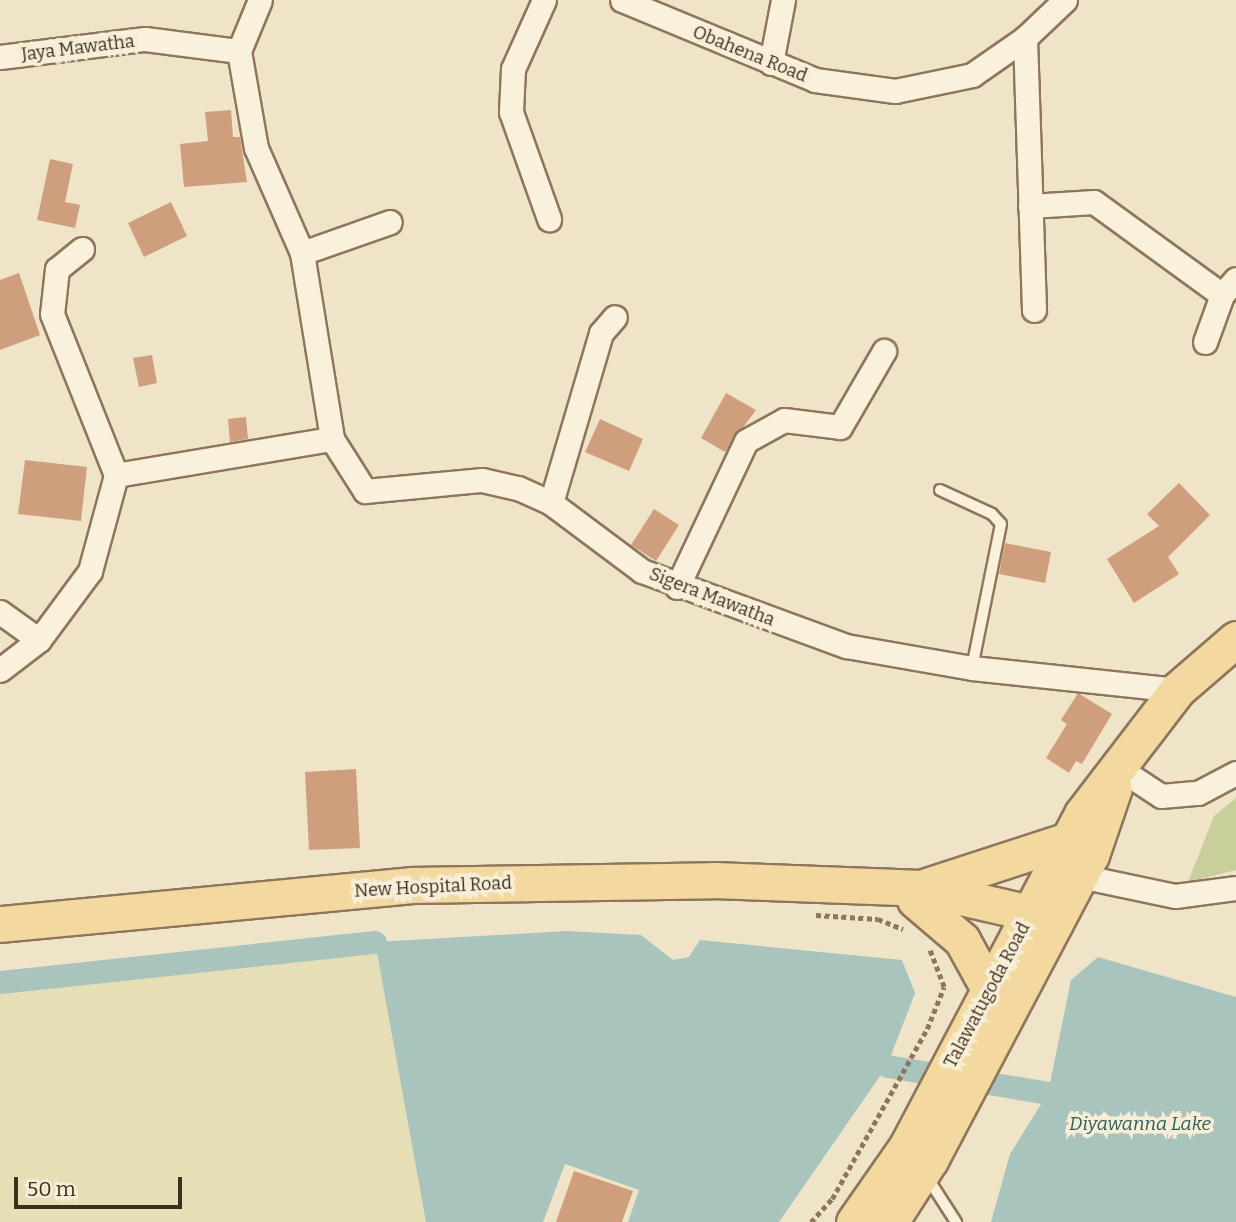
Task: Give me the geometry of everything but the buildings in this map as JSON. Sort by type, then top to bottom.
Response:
[{"type":"main road","name":"Talawatugoda Road","points":[[890,1222],[1037,930],[1068,840],[1082,814],[1120,769],[1177,690],[1236,639]]},
{"type":"main road","name":"Talawatugoda Road","points":[[976,1048],[990,991],[1080,876],[1120,769]]},
{"type":"main road","points":[[916,907],[1068,840]]},
{"type":"main road","name":"New Hospital Road","points":[[0,924],[411,885],[715,880],[868,886],[916,907],[1037,930]]},
{"type":"main road","points":[[916,907],[962,940],[990,991]]},
{"type":"main road","name":"Talawatugoda Road","points":[[843,1210],[920,1159]]},
{"type":"street","points":[[240,51],[260,0]]},
{"type":"street","points":[[544,0],[513,69],[510,112],[549,219]]},
{"type":"street","name":"Obahena Road","points":[[622,0],[815,80],[895,91],[972,75],[1025,38],[1065,0]]},
{"type":"street","points":[[771,63],[783,0]]},
{"type":"street","points":[[1025,38],[1034,310]]},
{"type":"street","name":"Jaya Mawatha","points":[[0,57],[145,39],[240,51]]},
{"type":"street","name":"Sigera Mawatha","points":[[240,51],[256,148],[302,253],[332,439],[365,491],[482,480],[551,503],[642,572],[677,587],[846,646],[972,668],[1177,690]]},
{"type":"street","points":[[1030,206],[1094,202],[1229,287],[1205,342]]},
{"type":"street","points":[[302,253],[390,222]]},
{"type":"street","points":[[0,670],[39,640],[90,570],[116,475],[52,314],[57,269],[82,249]]},
{"type":"street","points":[[551,503],[601,333],[615,317]]},
{"type":"street","points":[[677,587],[746,441],[784,420],[840,427],[884,351]]},
{"type":"street","points":[[116,475],[332,439]]},
{"type":"street","points":[[0,612],[39,640]]},
{"type":"street","points":[[1120,769],[1161,796],[1198,793],[1236,773]]},
{"type":"street","points":[[1080,876],[1175,896],[1236,888]]},
{"type":"lane","points":[[940,490],[992,514],[1001,524],[972,668]]},
{"type":"lane","points":[[920,1159],[956,1222]]},
{"type":"path","points":[[810,914],[878,919],[916,907]]},
{"type":"path","points":[[811,1222],[843,1210],[944,987],[925,938]]},
{"type":"shaded area","points":[[375,942],[426,1222],[0,1222],[0,982]]},
{"type":"green space","points":[[1236,798],[1236,870],[1188,882],[1214,816]]},
{"type":"water","points":[[567,931],[641,935],[673,960],[689,957],[700,940],[902,960],[915,993],[887,1066],[779,1222],[628,1222],[639,1190],[565,1164],[543,1222],[426,1222],[375,942]]},
{"type":"water","name":"Diyawanna Lake","points":[[1098,957],[1236,997],[1236,1222],[991,1222],[1010,1154],[1048,1093],[1071,980]]},
{"type":"waterway","points":[[0,982],[375,942]]},
{"type":"waterway","points":[[887,1066],[1048,1093]]}]
